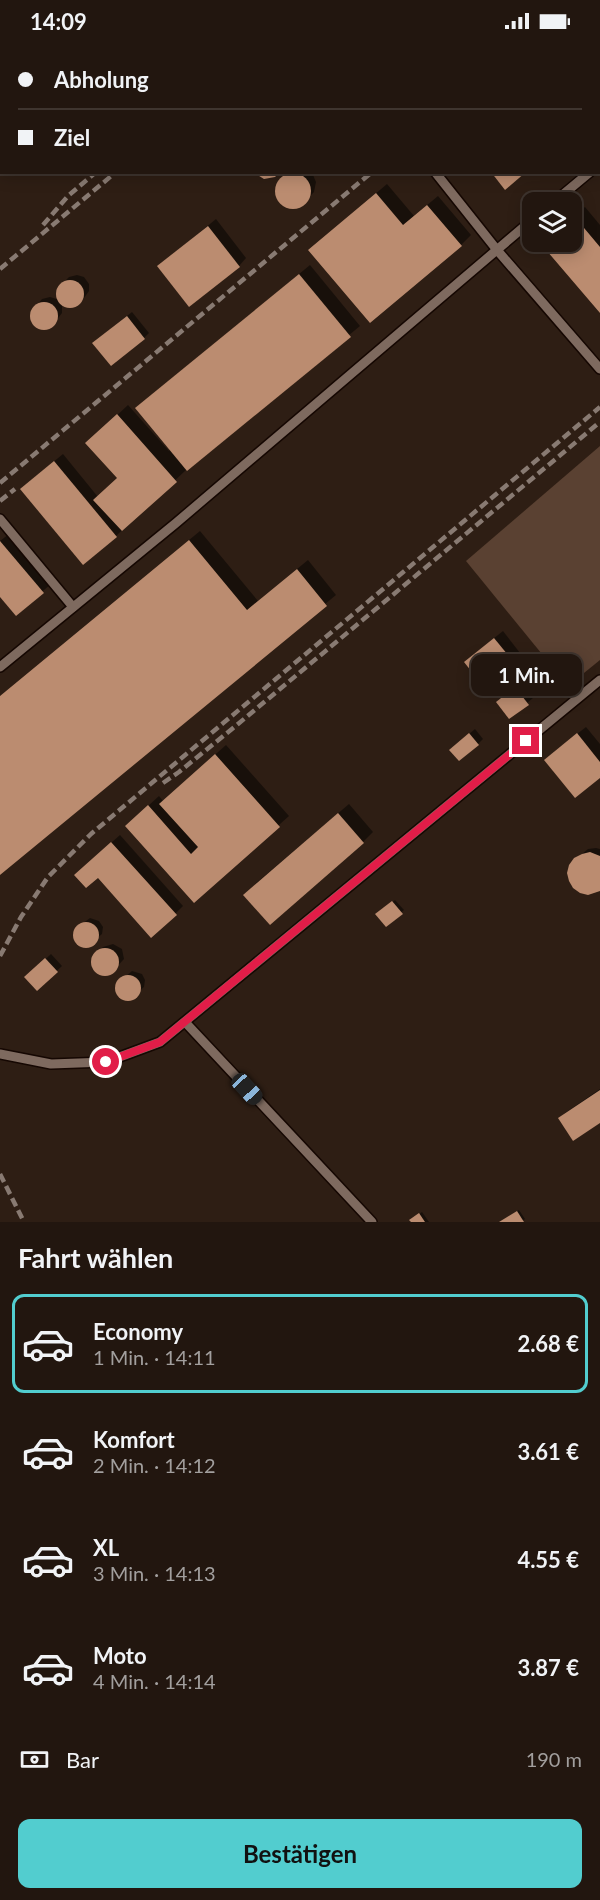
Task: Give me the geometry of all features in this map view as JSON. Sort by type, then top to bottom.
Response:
[{"type":"lane","points":[[437,174],[497,250],[600,369]]},
{"type":"lane","points":[[566,192],[588,174]]},
{"type":"lane","points":[[0,667],[176,523],[522,229]]},
{"type":"lane","points":[[0,519],[73,607]]},
{"type":"lane","points":[[0,1054],[51,1064],[106,1062],[160,1042],[600,680]]},
{"type":"lane","points":[[185,1022],[372,1222]]},
{"type":"shaded area","points":[[600,446],[600,660],[568,686],[466,561]]},
{"type":"building","points":[[256,174],[278,174],[275,177],[264,179]]},
{"type":"building","points":[[286,174],[300,174],[310,184],[310,198],[300,208],[286,208],[276,198],[276,184]]},
{"type":"building","points":[[493,174],[524,174],[505,190]]},
{"type":"building","points":[[376,193],[403,225],[427,205],[462,246],[370,323],[308,250]]},
{"type":"building","points":[[208,226],[240,267],[189,307],[157,266]]},
{"type":"building","points":[[582,226],[600,247],[600,313],[548,252],[582,252]]},
{"type":"building","points":[[299,274],[351,337],[187,471],[135,408]]},
{"type":"building","points":[[70,280],[80,284],[84,294],[80,304],[70,308],[60,304],[56,294],[60,284]]},
{"type":"building","points":[[44,302],[54,306],[58,316],[54,326],[44,330],[34,326],[30,316],[34,306]]},
{"type":"building","points":[[127,316],[145,339],[111,366],[92,343]]},
{"type":"building","points":[[117,414],[177,482],[122,531],[93,500],[117,478],[85,443]]},
{"type":"building","points":[[54,461],[117,537],[83,565],[20,489]]},
{"type":"building","points":[[189,540],[247,610],[297,569],[327,606],[0,875],[0,696]]},
{"type":"building","points":[[0,541],[44,593],[16,616],[0,597]]},
{"type":"building","points":[[494,638],[521,671],[490,695],[464,662]]},
{"type":"building","points":[[515,687],[529,705],[509,719],[496,702]]},
{"type":"building","points":[[469,733],[479,745],[459,761],[449,750]]},
{"type":"building","points":[[577,733],[600,762],[600,778],[575,798],[544,760]]},
{"type":"building","points":[[215,754],[280,827],[194,903],[125,826],[148,805],[191,854],[198,847],[159,804]]},
{"type":"building","points":[[338,813],[364,843],[270,925],[243,895]]},
{"type":"building","points":[[111,842],[177,915],[151,938],[98,878],[86,888],[74,875]]},
{"type":"building","points":[[590,852],[600,856],[600,891],[588,895],[573,888],[567,873],[574,858]]},
{"type":"building","points":[[392,901],[403,914],[386,927],[375,914]]},
{"type":"building","points":[[86,922],[95,926],[99,935],[95,944],[86,948],[77,944],[73,935],[77,926]]},
{"type":"building","points":[[105,948],[115,952],[119,962],[115,972],[105,976],[95,972],[91,962],[95,952]]},
{"type":"building","points":[[45,958],[58,972],[37,991],[24,977]]},
{"type":"building","points":[[128,975],[137,979],[141,988],[137,997],[128,1001],[119,997],[115,988],[119,979]]},
{"type":"building","points":[[600,1090],[600,1123],[573,1141],[558,1118]]},
{"type":"building","points":[[517,1211],[524,1222],[499,1222]]},
{"type":"building","points":[[419,1213],[425,1222],[409,1220]]},
{"type":"railway","points":[[43,225],[68,196],[94,174]]},
{"type":"railway","points":[[0,269],[114,174]]},
{"type":"railway","points":[[0,483],[370,174]]},
{"type":"railway","points":[[0,956],[21,917],[48,877],[91,834],[600,407]]},
{"type":"railway","points":[[163,783],[238,724],[600,422]]},
{"type":"railway","points":[[0,501],[15,489]]},
{"type":"railway","points":[[0,1174],[24,1222]]},
{"type":"route","points":[[106,1062],[160,1042],[526,741]]}]
